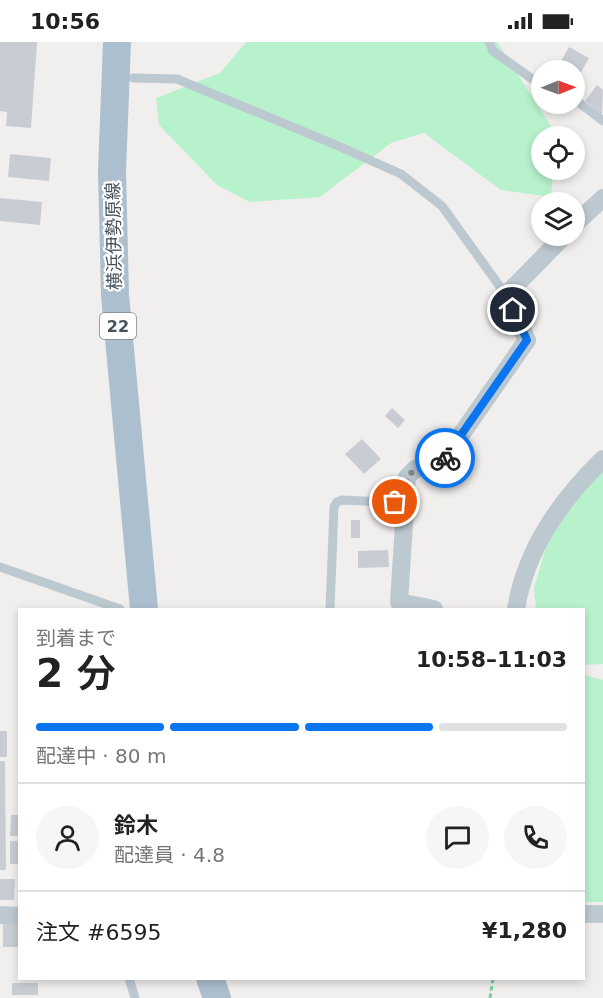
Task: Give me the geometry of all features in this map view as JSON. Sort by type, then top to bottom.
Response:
[{"type":"main road","name":"横浜伊勢原線","points":[[117,42],[112,171],[115,295],[144,608]]},
{"type":"main road","name":"横浜伊勢原線","points":[[135,42],[130,173],[134,301],[162,608]]},
{"type":"main road","points":[[197,980],[202,998]]},
{"type":"main road","points":[[211,980],[217,998]]},
{"type":"street","points":[[585,215],[603,198]]},
{"type":"street","points":[[429,608],[399,602],[407,477],[415,469],[442,462],[527,340],[506,295],[554,246]]},
{"type":"street","points":[[516,608],[519,588],[528,563],[551,519],[580,481],[603,459]]},
{"type":"street","points":[[585,914],[603,914]]},
{"type":"street","points":[[0,915],[18,916]]},
{"type":"lane","points":[[489,42],[494,51],[531,78]]},
{"type":"lane","points":[[133,78],[177,79],[401,174],[442,206],[506,295]]},
{"type":"lane","points":[[585,108],[603,122]]},
{"type":"lane","points":[[330,608],[334,507],[337,502],[342,500],[406,503]]},
{"type":"lane","points":[[0,567],[117,608]]},
{"type":"lane","points":[[130,980],[135,998]]},
{"type":"path","points":[[490,998],[493,980]]},
{"type":"green space","points":[[246,42],[497,42],[531,95],[531,114],[543,114],[551,126],[531,126],[531,180],[552,180],[551,192],[531,192],[531,194],[501,190],[424,133],[391,143],[320,197],[250,202],[217,185],[159,125],[156,98],[220,73]]},
{"type":"green space","points":[[603,464],[603,664],[585,665],[585,608],[536,608],[534,588],[556,513]]},
{"type":"green space","points":[[585,675],[603,680],[603,902],[585,902]]},
{"type":"building","points":[[0,42],[37,42],[31,128],[6,126],[7,112],[0,111]]},
{"type":"building","points":[[569,47],[589,58],[585,65],[585,60],[562,60]]},
{"type":"building","points":[[597,85],[603,90],[602,115],[585,101]]},
{"type":"building","points":[[10,154],[51,158],[49,181],[8,177]]},
{"type":"building","points":[[0,198],[42,202],[40,225],[0,221]]},
{"type":"building","points":[[392,408],[405,420],[398,428],[385,416]]},
{"type":"building","points":[[362,439],[381,459],[364,474],[345,454]]},
{"type":"building","points":[[351,520],[360,520],[360,538],[351,538]]},
{"type":"building","points":[[388,550],[389,567],[358,568],[358,551]]},
{"type":"building","points":[[0,731],[7,731],[7,757],[0,757]]},
{"type":"building","points":[[0,761],[5,761],[6,870],[0,870]]},
{"type":"building","points":[[11,815],[18,815],[18,836],[10,836]]},
{"type":"building","points":[[10,841],[18,841],[18,864],[10,864]]},
{"type":"building","points":[[0,879],[15,879],[14,900],[0,900]]},
{"type":"building","points":[[3,920],[18,920],[18,947],[3,947]]},
{"type":"building","points":[[12,983],[38,983],[38,995],[12,995]]},
{"type":"way so far","points":[[395,502],[406,503],[407,477],[415,469],[442,462],[445,458]]},
{"type":"route","points":[[445,458],[527,340],[513,310]]}]
